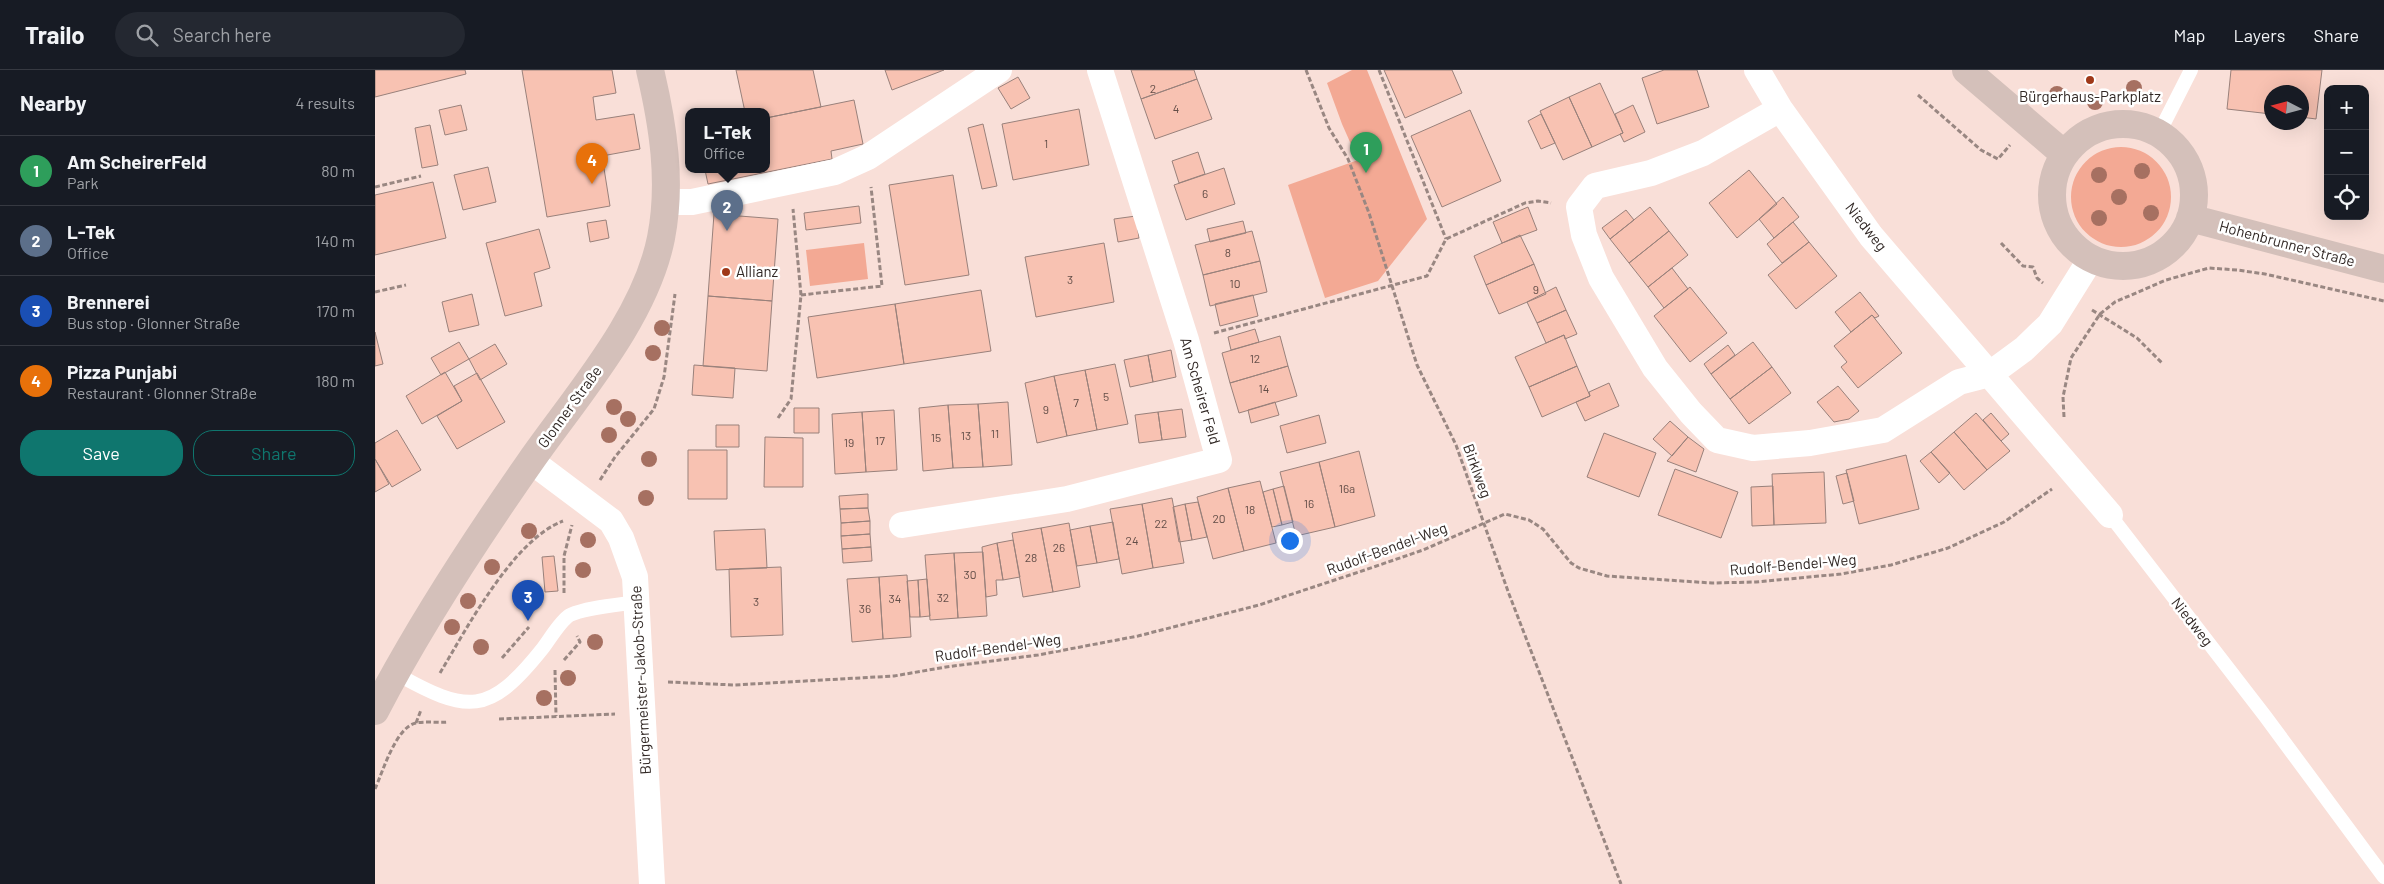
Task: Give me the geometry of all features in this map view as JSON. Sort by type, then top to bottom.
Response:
[{"type":"main road","name":"Glonner Straße","points":[[375,711],[435,604],[531,461],[590,380],[640,297],[653,266],[661,238],[665,202],[664,142],[650,70]]},
{"type":"main road","points":[[1966,70],[2064,154]]},
{"type":"main road","points":[[2118,124],[2139,125],[2159,133],[2174,145],[2185,161],[2192,180],[2194,199],[2190,218],[2175,245],[2150,262],[2120,267],[2091,260],[2066,240],[2053,213],[2052,182],[2064,154],[2079,138],[2097,128],[2118,124]]},
{"type":"main road","name":"Hohenbrunner Straße","points":[[2190,218],[2384,269]]},
{"type":"street","points":[[665,202],[692,202],[835,172],[868,157],[999,70]]},
{"type":"street","name":"Am Scheirer Feld","points":[[902,524],[1067,499],[1219,460],[1186,340],[1100,70]]},
{"type":"street","name":"Niedweg","points":[[1757,70],[1780,109],[1871,236],[2110,516]]},
{"type":"street","points":[[1780,109],[1703,153],[1651,173],[1595,186],[1579,207],[1584,236],[1601,278],[1655,368],[1691,413],[1717,440],[1753,448],[1810,443],[1883,430],[1959,382],[1990,374],[2024,349],[2050,324],[2091,260]]},
{"type":"street","name":"Bürgermeister-Jakob-Straße","points":[[531,461],[611,521],[621,538],[635,577],[653,884]]},
{"type":"lane","points":[[2159,133],[2191,70]]},
{"type":"lane","name":"Niedweg","points":[[2110,516],[2265,716],[2384,877]]},
{"type":"lane","points":[[395,673],[447,699],[473,703],[498,695],[535,658],[569,616],[637,602]]},
{"type":"path","name":"Birklweg","points":[[1306,70],[1329,128],[1348,159],[1369,213],[1417,365],[1456,445],[1483,522],[1621,884]]},
{"type":"path","points":[[1379,70],[1446,239]]},
{"type":"path","points":[[1918,95],[1981,150],[1998,159]]},
{"type":"path","points":[[801,295],[882,286],[868,157]]},
{"type":"path","points":[[375,187],[421,176]]},
{"type":"path","points":[[777,418],[791,399],[801,295],[791,181]]},
{"type":"path","points":[[1186,340],[1427,276],[1446,239],[1525,203],[1538,201],[1579,207]]},
{"type":"path","points":[[2001,243],[2023,266],[2033,268],[2037,278],[2043,284],[2100,314],[2137,338],[2163,364]]},
{"type":"path","points":[[2064,419],[2063,397],[2071,358],[2100,314],[2115,302],[2167,280],[2209,268],[2265,274],[2384,301]]},
{"type":"path","points":[[375,292],[406,285]]},
{"type":"path","points":[[586,502],[615,457],[654,409],[664,376],[677,286]]},
{"type":"path","name":"Rudolf-Bendel-Weg","points":[[667,682],[734,685],[894,676],[946,667],[1047,654],[1138,636],[1259,605],[1423,550],[1483,522],[1505,514],[1529,520],[1543,529],[1571,563],[1588,572],[1607,576],[1712,583],[1799,579],[1841,574],[1891,565],[1948,548],[2003,522],[2074,474]]},
{"type":"path","points":[[416,723],[429,691],[495,584],[517,558],[553,525],[573,520],[564,556],[564,596]]},
{"type":"path","points":[[556,716],[554,671],[580,642],[577,636]]},
{"type":"path","points":[[489,719],[642,712]]},
{"type":"path","points":[[375,788],[400,736],[407,727],[416,723],[453,722]]},
{"type":"shaded area","points":[[1352,70],[1367,70],[1427,219],[1378,281],[1325,298],[1288,185],[1358,160],[1327,83]]},
{"type":"shaded area","points":[[2121,147],[2140,151],[2156,162],[2167,178],[2171,197],[2167,216],[2156,232],[2140,243],[2121,247],[2102,243],[2086,232],[2075,216],[2071,197],[2075,178],[2086,162],[2102,151]]},
{"type":"shaded area","points":[[864,243],[868,279],[810,286],[806,250]]},
{"type":"building","points":[[375,70],[465,70],[466,74],[375,97]]},
{"type":"building","points":[[522,70],[612,70],[616,93],[593,97],[596,120],[634,114],[640,149],[602,156],[610,206],[547,217]]},
{"type":"building","points":[[736,70],[813,70],[821,107],[770,117],[770,108],[744,108]]},
{"type":"building","points":[[885,70],[944,70],[892,90]]},
{"type":"building","points":[[1131,70],[1194,70],[1197,79],[1141,99]]},
{"type":"building","points":[[1384,70],[1452,70],[1462,93],[1405,118]]},
{"type":"building","points":[[1664,70],[1697,70],[1709,107],[1657,124],[1642,78]]},
{"type":"building","points":[[2231,70],[2322,70],[2316,119],[2309,118],[2309,85],[2264,85],[2264,113],[2227,109]]},
{"type":"building","points":[[1018,77],[1030,98],[1011,109],[998,88]]},
{"type":"building","points":[[1197,79],[1212,119],[1155,139],[1141,99]]},
{"type":"building","points":[[1600,83],[1623,133],[1592,147],[1569,97]]},
{"type":"building","points":[[1569,97],[1592,147],[1563,160],[1540,111]]},
{"type":"building","points":[[854,100],[863,144],[831,151],[832,159],[770,172],[770,117]]},
{"type":"building","points":[[461,105],[467,130],[445,135],[439,110]]},
{"type":"building","points":[[1633,105],[1645,132],[1624,142],[1620,134],[1623,133],[1615,114]]},
{"type":"building","points":[[1079,109],[1089,165],[1013,180],[1002,124]]},
{"type":"building","points":[[1470,110],[1501,181],[1442,207],[1411,136]]},
{"type":"building","points":[[1541,114],[1555,143],[1541,149],[1528,121]]},
{"type":"building","points":[[983,124],[997,186],[982,189],[968,128]]},
{"type":"building","points":[[430,125],[438,165],[422,168],[415,128]]},
{"type":"building","points":[[1198,152],[1205,174],[1179,183],[1172,161]]},
{"type":"building","points":[[488,167],[496,202],[463,210],[454,175]]},
{"type":"building","points":[[1224,168],[1235,204],[1186,220],[1174,185]]},
{"type":"building","points":[[1749,170],[1777,204],[1737,238],[1709,203]]},
{"type":"building","points":[[706,173],[763,173],[708,184]]},
{"type":"building","points":[[953,175],[969,275],[905,285],[889,185]]},
{"type":"building","points":[[433,182],[446,238],[375,255],[375,195]]},
{"type":"building","points":[[1783,197],[1799,217],[1774,238],[1759,219]]},
{"type":"building","points":[[859,206],[861,223],[806,230],[804,213]]},
{"type":"building","points":[[1528,207],[1537,230],[1502,243],[1493,222]]},
{"type":"building","points":[[1650,207],[1669,231],[1629,263],[1610,239]]},
{"type":"building","points":[[1626,210],[1634,220],[1610,239],[1602,228]]},
{"type":"building","points":[[714,214],[778,219],[772,301],[708,296]]},
{"type":"building","points":[[1136,216],[1139,238],[1118,242],[1114,219]]},
{"type":"building","points":[[606,220],[609,238],[590,242],[587,223]]},
{"type":"building","points":[[1243,221],[1246,233],[1210,242],[1207,229]]},
{"type":"building","points":[[1793,222],[1809,242],[1782,263],[1767,244]]},
{"type":"building","points":[[539,229],[550,268],[534,273],[542,306],[505,316],[486,243]]},
{"type":"building","points":[[1252,231],[1260,261],[1203,275],[1195,245]]},
{"type":"building","points":[[1669,231],[1688,255],[1648,287],[1629,263]]},
{"type":"building","points":[[1520,235],[1534,264],[1486,285],[1474,256]]},
{"type":"building","points":[[1809,242],[1837,276],[1796,309],[1768,275]]},
{"type":"building","points":[[1104,243],[1114,302],[1036,317],[1025,257]]},
{"type":"building","points":[[1260,261],[1267,292],[1210,306],[1203,275]]},
{"type":"building","points":[[1534,264],[1546,294],[1499,314],[1486,285]]},
{"type":"building","points":[[1672,268],[1688,289],[1664,308],[1648,287]]},
{"type":"building","points":[[1556,287],[1566,310],[1537,323],[1527,302]]},
{"type":"building","points":[[1690,287],[1727,333],[1690,362],[1654,316]]},
{"type":"building","points":[[981,290],[991,351],[904,364],[895,304]]},
{"type":"building","points":[[1860,292],[1879,316],[1875,318],[1872,315],[1851,332],[1835,312]]},
{"type":"building","points":[[472,294],[479,325],[449,332],[442,302]]},
{"type":"building","points":[[1253,295],[1258,316],[1220,326],[1215,304]]},
{"type":"building","points":[[708,296],[772,301],[767,371],[703,366]]},
{"type":"building","points":[[895,304],[904,364],[817,378],[808,317]]},
{"type":"building","points":[[1566,310],[1577,334],[1565,339],[1564,335],[1546,343],[1537,323]]},
{"type":"building","points":[[1872,315],[1902,353],[1858,388],[1841,367],[1847,362],[1834,346]]},
{"type":"building","points":[[1255,329],[1259,342],[1231,350],[1228,337]]},
{"type":"building","points":[[375,332],[383,364],[375,366]]},
{"type":"building","points":[[1564,335],[1577,366],[1529,387],[1515,357]]},
{"type":"building","points":[[1280,336],[1288,366],[1230,383],[1222,353]]},
{"type":"building","points":[[459,342],[469,359],[441,375],[431,358]]},
{"type":"building","points":[[1753,342],[1772,367],[1730,399],[1711,374]]},
{"type":"building","points":[[495,344],[507,364],[480,380],[469,359]]},
{"type":"building","points":[[1728,345],[1735,355],[1711,374],[1704,364]]},
{"type":"building","points":[[1171,350],[1176,377],[1153,382],[1148,355]]},
{"type":"building","points":[[1148,355],[1153,382],[1130,387],[1124,360]]},
{"type":"building","points":[[1115,364],[1128,424],[1097,430],[1085,370]]},
{"type":"building","points":[[694,365],[735,368],[733,398],[692,395]]},
{"type":"building","points":[[1288,366],[1297,396],[1239,413],[1230,383]]},
{"type":"building","points":[[1577,366],[1590,396],[1542,417],[1529,387]]},
{"type":"building","points":[[1772,367],[1791,393],[1749,424],[1730,399]]},
{"type":"building","points":[[1085,370],[1097,430],[1067,436],[1054,376]]},
{"type":"building","points":[[445,372],[462,401],[422,424],[406,396]]},
{"type":"building","points":[[477,373],[505,422],[457,449],[437,416],[462,401],[454,386]]},
{"type":"building","points":[[1054,376],[1067,436],[1037,443],[1025,383]]},
{"type":"building","points":[[1609,383],[1619,406],[1585,421],[1576,402],[1590,396],[1589,392]]},
{"type":"building","points":[[1838,386],[1859,411],[1849,419],[1834,422],[1817,402]]},
{"type":"building","points":[[1008,402],[1012,465],[983,467],[978,404]]},
{"type":"building","points":[[1275,402],[1279,415],[1251,423],[1248,410]]},
{"type":"building","points":[[978,404],[983,467],[953,468],[948,405]]},
{"type":"building","points":[[948,405],[953,468],[923,471],[919,408]]},
{"type":"building","points":[[794,408],[819,408],[819,433],[794,433]]},
{"type":"building","points":[[1182,409],[1186,437],[1162,440],[1158,412]]},
{"type":"building","points":[[894,410],[897,470],[866,472],[862,412]]},
{"type":"building","points":[[862,412],[866,472],[835,474],[832,414]]},
{"type":"building","points":[[1158,412],[1162,440],[1139,443],[1135,415]]},
{"type":"building","points":[[1976,413],[2010,451],[1987,470],[1954,432]]},
{"type":"building","points":[[1991,413],[2009,434],[2001,441],[1983,420]]},
{"type":"building","points":[[1319,415],[1326,443],[1287,453],[1280,426]]},
{"type":"building","points":[[1670,421],[1688,437],[1672,456],[1653,439]]},
{"type":"building","points":[[716,425],[739,425],[739,447],[716,447]]},
{"type":"building","points":[[397,430],[421,470],[392,487],[375,459],[375,443]]},
{"type":"building","points":[[1954,432],[1987,470],[1964,490],[1931,452]]},
{"type":"building","points":[[1604,433],[1656,453],[1639,497],[1587,477]]},
{"type":"building","points":[[765,437],[803,438],[803,487],[764,487]]},
{"type":"building","points":[[1688,437],[1704,449],[1696,472],[1667,461]]},
{"type":"building","points":[[688,450],[727,450],[727,499],[688,499]]},
{"type":"building","points":[[1359,451],[1375,516],[1335,527],[1319,462]]},
{"type":"building","points":[[1931,452],[1950,473],[1939,483],[1920,461]]},
{"type":"building","points":[[1906,455],[1919,509],[1859,524],[1846,470]]},
{"type":"building","points":[[375,459],[389,484],[375,492]]},
{"type":"building","points":[[1319,462],[1335,527],[1296,536],[1280,472]]},
{"type":"building","points":[[1675,469],[1738,492],[1721,538],[1658,515]]},
{"type":"building","points":[[1824,472],[1826,523],[1774,525],[1772,474]]},
{"type":"building","points":[[1847,473],[1854,501],[1843,504],[1836,476]]},
{"type":"building","points":[[1260,481],[1276,543],[1244,551],[1228,488]]},
{"type":"building","points":[[1284,486],[1293,522],[1282,525],[1273,489]]},
{"type":"building","points":[[1773,486],[1774,525],[1752,526],[1751,487]]},
{"type":"building","points":[[1228,488],[1244,551],[1213,559],[1197,497]]},
{"type":"building","points":[[1273,489],[1282,525],[1272,527],[1263,492]]},
{"type":"building","points":[[868,494],[868,508],[840,509],[839,496]]},
{"type":"building","points":[[1172,498],[1184,563],[1153,568],[1142,504]]},
{"type":"building","points":[[1198,502],[1207,537],[1192,540],[1185,504]]},
{"type":"building","points":[[1142,504],[1153,568],[1122,574],[1110,509]]},
{"type":"building","points":[[1185,504],[1192,540],[1179,542],[1173,507]]},
{"type":"building","points":[[868,508],[870,521],[841,523],[840,509]]},
{"type":"building","points":[[870,521],[870,534],[841,536],[841,523]]},
{"type":"building","points":[[1113,522],[1119,559],[1097,563],[1090,526]]},
{"type":"building","points":[[1069,523],[1080,587],[1053,592],[1041,528]]},
{"type":"building","points":[[1090,526],[1097,563],[1077,566],[1070,530]]},
{"type":"building","points":[[1041,528],[1053,592],[1023,597],[1012,533]]},
{"type":"building","points":[[765,529],[767,568],[716,570],[714,531]]},
{"type":"building","points":[[870,534],[871,547],[842,549],[841,536]]},
{"type":"building","points":[[1013,540],[1020,577],[1003,580],[997,543]]},
{"type":"building","points":[[997,543],[1003,580],[996,580],[997,595],[986,597],[982,547]]},
{"type":"building","points":[[871,547],[872,561],[843,563],[842,549]]},
{"type":"building","points":[[983,552],[987,616],[958,618],[954,553]]},
{"type":"building","points":[[954,553],[958,618],[930,620],[925,555]]},
{"type":"building","points":[[554,556],[558,591],[545,592],[542,557]]},
{"type":"building","points":[[781,567],[783,635],[731,637],[729,569]]},
{"type":"building","points":[[907,575],[911,637],[883,639],[879,577]]},
{"type":"building","points":[[879,577],[883,639],[852,642],[847,579]]},
{"type":"building","points":[[927,579],[930,616],[920,617],[918,580]]},
{"type":"building","points":[[918,580],[920,617],[910,617],[907,581]]},
{"type":"place","name":"Bürgerhaus-Parkplatz","points":[[2090,80]]},
{"type":"place","name":"Am ScheirerFeld","points":[[1366,173]]},
{"type":"place","name":"Pizza Punjabi","points":[[592,184]]},
{"type":"place","name":"L-Tek","points":[[727,231]]},
{"type":"place","name":"Allianz","points":[[726,272]]},
{"type":"place","name":"Brennerei","points":[[528,621]]}]
